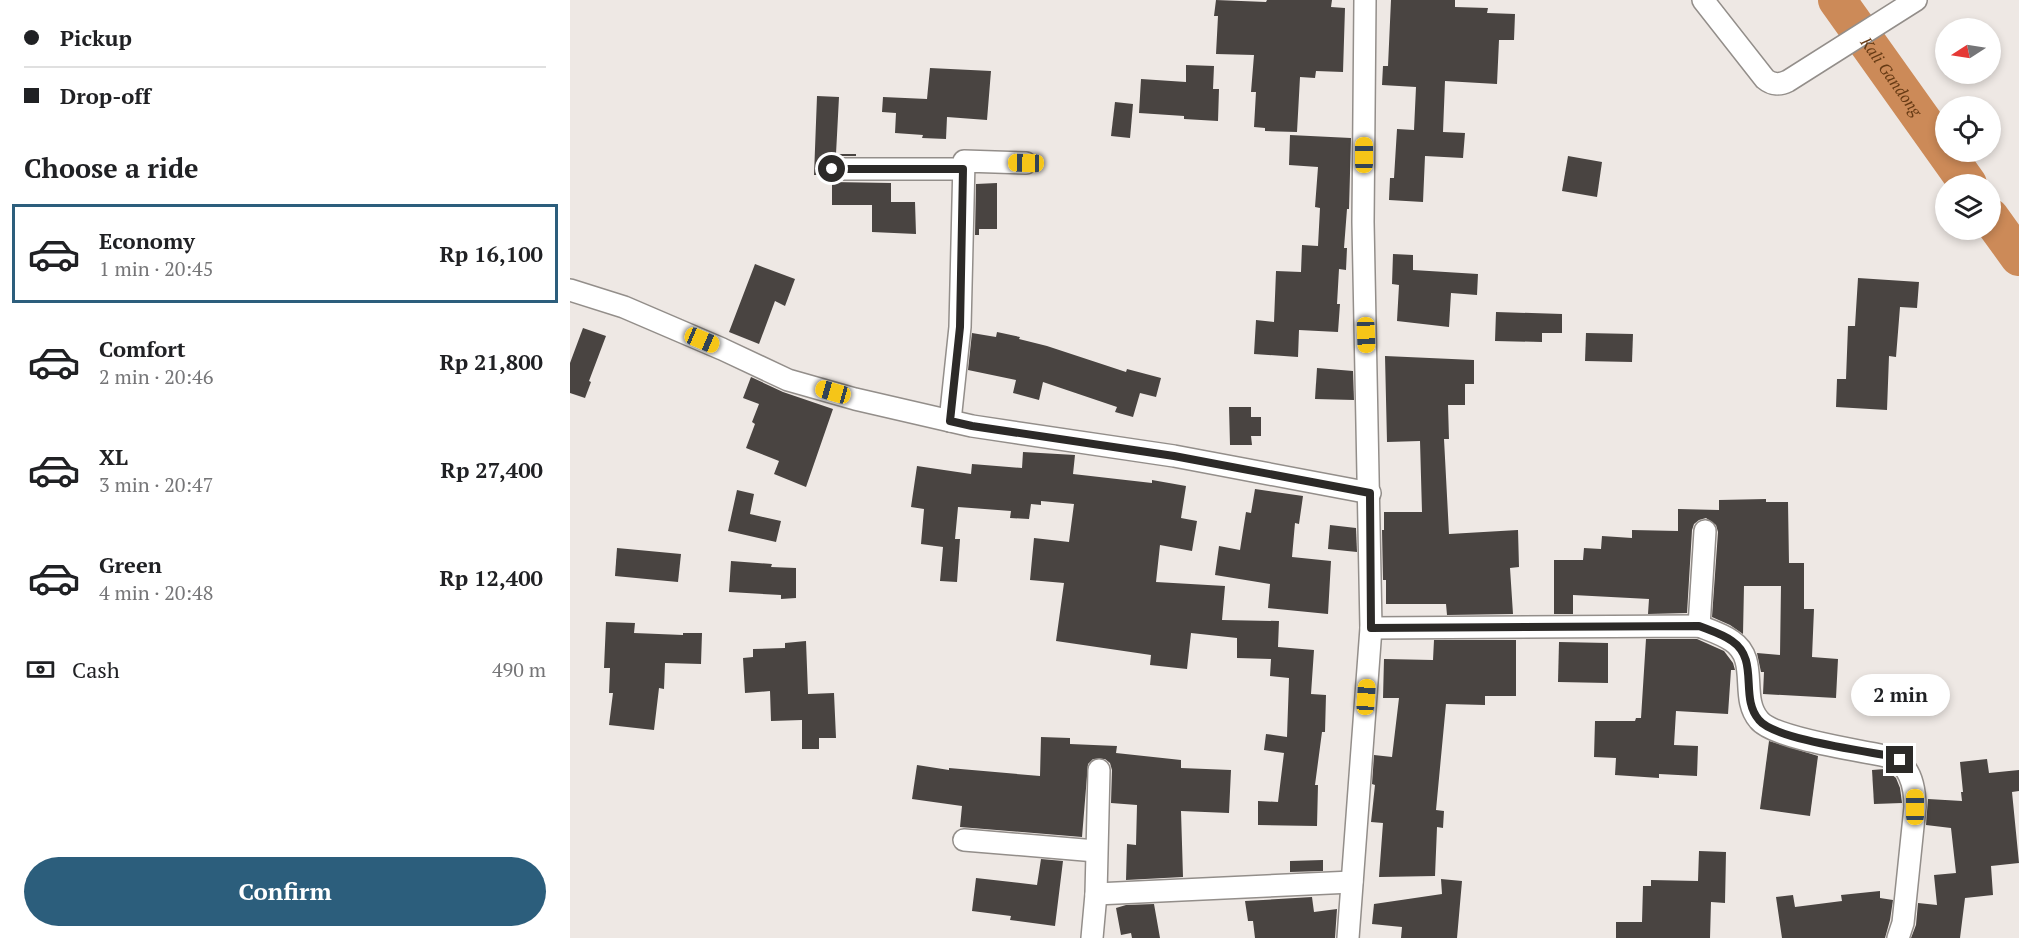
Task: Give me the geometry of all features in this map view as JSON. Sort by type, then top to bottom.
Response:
[{"type":"street","points":[[1348,938],[1371,628],[1363,222],[1365,0]]},
{"type":"street","points":[[1703,0],[1769,82],[1785,83],[1916,0]]},
{"type":"street","points":[[950,421],[960,327],[964,161],[1026,163]]},
{"type":"street","points":[[832,169],[963,169]]},
{"type":"street","points":[[570,290],[624,307],[788,380],[855,399],[972,426],[1174,456],[1370,493]]},
{"type":"street","points":[[1699,626],[1705,531]]},
{"type":"street","points":[[1371,628],[1699,626],[1732,641],[1742,651],[1747,661],[1752,709],[1759,721],[1769,729],[1792,736],[1890,756],[1900,760],[1909,774],[1915,788],[1915,807],[1903,923],[1898,938]]},
{"type":"street","points":[[1092,938],[1096,894],[1099,770]]},
{"type":"street","points":[[964,840],[1096,851]]},
{"type":"street","points":[[1096,894],[1352,882]]},
{"type":"building","points":[[1216,0],[1266,2],[1267,0],[1332,0],[1331,7],[1345,8],[1343,72],[1316,71],[1315,78],[1300,77],[1297,132],[1265,131],[1265,128],[1254,127],[1256,92],[1251,92],[1254,55],[1216,54],[1218,16],[1214,16]]},
{"type":"building","points":[[1391,0],[1455,0],[1455,7],[1488,8],[1487,13],[1515,14],[1514,40],[1499,40],[1497,84],[1445,81],[1443,132],[1465,133],[1463,158],[1425,156],[1423,202],[1389,200],[1390,178],[1394,178],[1397,129],[1414,130],[1416,87],[1382,85],[1383,66],[1388,66]]},
{"type":"building","points":[[1186,65],[1214,66],[1213,89],[1219,89],[1218,121],[1139,113],[1141,79],[1186,82]]},
{"type":"building","points":[[930,68],[991,71],[987,120],[947,117],[946,139],[922,138],[923,135],[895,133],[896,113],[882,112],[883,97],[927,99]]},
{"type":"building","points":[[817,96],[839,97],[836,154],[856,154],[856,156],[825,158],[821,163],[821,175],[814,175]]},
{"type":"building","points":[[1115,102],[1133,104],[1130,138],[1111,136]]},
{"type":"building","points":[[1290,135],[1351,138],[1349,209],[1347,209],[1344,248],[1347,248],[1346,270],[1339,269],[1338,332],[1299,330],[1298,357],[1254,354],[1256,320],[1274,322],[1276,271],[1301,272],[1302,245],[1318,246],[1320,208],[1315,207],[1318,167],[1289,165]]},
{"type":"building","points":[[1568,156],[1602,162],[1597,197],[1562,191]]},
{"type":"building","points":[[832,182],[891,183],[891,202],[915,202],[916,234],[872,232],[872,205],[832,205]]},
{"type":"building","points":[[997,183],[997,229],[979,229],[979,235],[975,235],[976,184]]},
{"type":"building","points":[[1393,254],[1413,255],[1413,270],[1478,274],[1477,295],[1451,293],[1449,327],[1397,321],[1399,285],[1392,284]]},
{"type":"building","points":[[755,264],[795,279],[785,306],[775,301],[759,344],[729,332]]},
{"type":"building","points":[[1858,278],[1919,282],[1917,308],[1900,307],[1896,357],[1889,356],[1887,410],[1836,407],[1837,379],[1846,379],[1848,326],[1855,326]]},
{"type":"building","points":[[1496,312],[1562,314],[1562,333],[1542,333],[1542,342],[1495,341]]},
{"type":"building","points":[[583,328],[606,336],[585,398],[570,393],[570,363]]},
{"type":"building","points":[[997,332],[1020,337],[1019,339],[1126,372],[1127,369],[1161,378],[1156,397],[1140,393],[1133,417],[1115,412],[1117,407],[1043,382],[1039,400],[1013,393],[1016,380],[968,370],[972,333],[996,337]]},
{"type":"building","points":[[1586,333],[1633,334],[1632,362],[1585,361]]},
{"type":"building","points":[[1385,356],[1474,360],[1474,384],[1465,384],[1465,405],[1448,405],[1449,439],[1444,439],[1449,534],[1518,530],[1519,567],[1510,568],[1513,614],[1447,615],[1446,604],[1386,604],[1386,580],[1383,580],[1384,512],[1422,512],[1420,441],[1387,442]]},
{"type":"building","points":[[1317,368],[1353,371],[1354,400],[1315,399]]},
{"type":"building","points":[[751,377],[783,392],[833,409],[806,487],[774,474],[779,461],[746,448],[755,424],[752,422],[759,404],[743,398]]},
{"type":"building","points":[[1229,407],[1251,407],[1251,417],[1261,417],[1261,436],[1251,436],[1252,445],[1230,445]]},
{"type":"building","points":[[1023,452],[1075,455],[1073,474],[1152,483],[1152,480],[1186,486],[1181,518],[1197,521],[1192,551],[1160,545],[1156,582],[1225,586],[1222,620],[1279,621],[1278,647],[1314,650],[1311,694],[1326,695],[1325,732],[1322,732],[1315,785],[1318,785],[1317,826],[1258,825],[1258,801],[1278,802],[1284,753],[1264,750],[1266,734],[1287,737],[1289,678],[1270,676],[1271,659],[1237,658],[1237,638],[1191,633],[1187,669],[1150,665],[1151,655],[1056,641],[1064,583],[1030,580],[1034,538],[1069,542],[1074,504],[1041,501],[1041,505],[1031,504],[1029,519],[1010,518],[1011,511],[958,507],[955,539],[960,539],[957,582],[940,581],[943,547],[921,544],[924,509],[911,507],[917,466],[971,474],[972,464],[1022,468]]},
{"type":"building","points":[[1255,489],[1303,496],[1299,524],[1295,523],[1292,557],[1331,561],[1328,614],[1268,608],[1270,584],[1215,575],[1219,546],[1240,550],[1246,512],[1251,513]]},
{"type":"building","points":[[737,490],[754,494],[750,514],[781,521],[776,542],[728,531]]},
{"type":"building","points":[[1766,499],[1766,502],[1788,502],[1789,563],[1804,563],[1804,609],[1814,609],[1812,657],[1838,659],[1836,698],[1763,694],[1764,672],[1761,672],[1757,653],[1780,655],[1781,586],[1744,586],[1743,634],[1712,617],[1718,532],[1716,525],[1706,518],[1694,524],[1692,530],[1687,613],[1648,614],[1649,599],[1573,595],[1573,614],[1554,614],[1554,560],[1583,560],[1584,548],[1601,549],[1602,536],[1632,538],[1632,530],[1678,531],[1678,509],[1719,510],[1719,500]]},
{"type":"building","points":[[1330,525],[1356,528],[1357,552],[1328,549]]},
{"type":"building","points":[[617,548],[681,554],[678,582],[615,576]]},
{"type":"building","points":[[731,561],[796,568],[796,598],[781,599],[781,595],[729,592]]},
{"type":"building","points":[[606,622],[635,623],[634,633],[683,635],[683,633],[702,633],[701,664],[665,663],[664,689],[659,688],[654,730],[609,725],[613,693],[609,693],[610,668],[604,668]]},
{"type":"building","points":[[1646,639],[1697,639],[1724,651],[1733,663],[1735,670],[1731,670],[1728,714],[1676,711],[1674,745],[1698,746],[1697,776],[1659,774],[1659,778],[1615,775],[1616,758],[1594,757],[1595,721],[1635,721],[1636,718],[1641,718]]},
{"type":"building","points":[[1434,640],[1516,640],[1516,696],[1485,696],[1485,705],[1446,704],[1436,810],[1444,811],[1443,828],[1437,827],[1435,876],[1379,877],[1383,823],[1371,822],[1375,785],[1372,784],[1374,755],[1392,757],[1399,698],[1383,698],[1384,659],[1433,660]]},
{"type":"building","points":[[806,641],[808,694],[834,693],[836,738],[819,738],[819,749],[802,749],[802,720],[771,721],[770,691],[745,693],[743,658],[753,657],[753,649],[785,648],[785,643]]},
{"type":"building","points":[[1559,642],[1608,643],[1608,683],[1558,682]]},
{"type":"building","points":[[1041,737],[1070,738],[1070,744],[1117,746],[1116,753],[1181,760],[1181,768],[1231,770],[1229,813],[1181,811],[1183,877],[1126,880],[1127,844],[1136,845],[1137,805],[1111,803],[1112,770],[1110,763],[1105,759],[1093,759],[1088,764],[1082,837],[960,827],[962,806],[912,799],[917,765],[949,770],[949,768],[1040,776]]},
{"type":"building","points":[[1769,741],[1818,756],[1810,816],[1760,809]]},
{"type":"building","points":[[1987,759],[1989,773],[2019,770],[2019,791],[2012,792],[2019,863],[1991,866],[1993,895],[1965,898],[1960,938],[1911,938],[1916,925],[1918,903],[1937,905],[1934,875],[1956,873],[1951,828],[1926,825],[1928,799],[1962,801],[1960,762]]},
{"type":"building","points":[[1885,769],[1896,778],[1902,803],[1874,804],[1872,770]]},
{"type":"building","points":[[1699,851],[1726,852],[1725,903],[1711,902],[1710,938],[1616,938],[1616,922],[1642,922],[1643,886],[1651,886],[1651,880],[1698,881]]},
{"type":"building","points":[[1041,859],[1063,861],[1055,926],[1010,920],[1011,916],[972,911],[976,878],[1037,885]]},
{"type":"building","points":[[1323,860],[1323,871],[1290,872],[1290,861]]},
{"type":"building","points":[[1441,879],[1462,881],[1457,938],[1401,938],[1402,927],[1372,924],[1374,904],[1442,894]]},
{"type":"building","points":[[1880,891],[1880,898],[1893,900],[1885,938],[1782,938],[1776,897],[1793,895],[1795,907],[1842,901],[1841,895]]},
{"type":"building","points":[[1312,897],[1314,912],[1337,909],[1335,938],[1255,938],[1253,921],[1248,921],[1245,901]]},
{"type":"building","points":[[1154,904],[1160,938],[1132,938],[1131,933],[1121,935],[1116,908],[1126,905]]},
{"type":"waterway","name":"Kali Gandong","points":[[1837,0],[1961,174]]},
{"type":"waterway","name":"Kali Gandong","points":[[2001,232],[2019,257]]},
{"type":"route","points":[[832,169],[963,169],[960,327],[950,421],[1174,456],[1370,493],[1371,628],[1699,626],[1732,641],[1742,651],[1747,661],[1752,709],[1759,721],[1769,729],[1900,760]]}]
